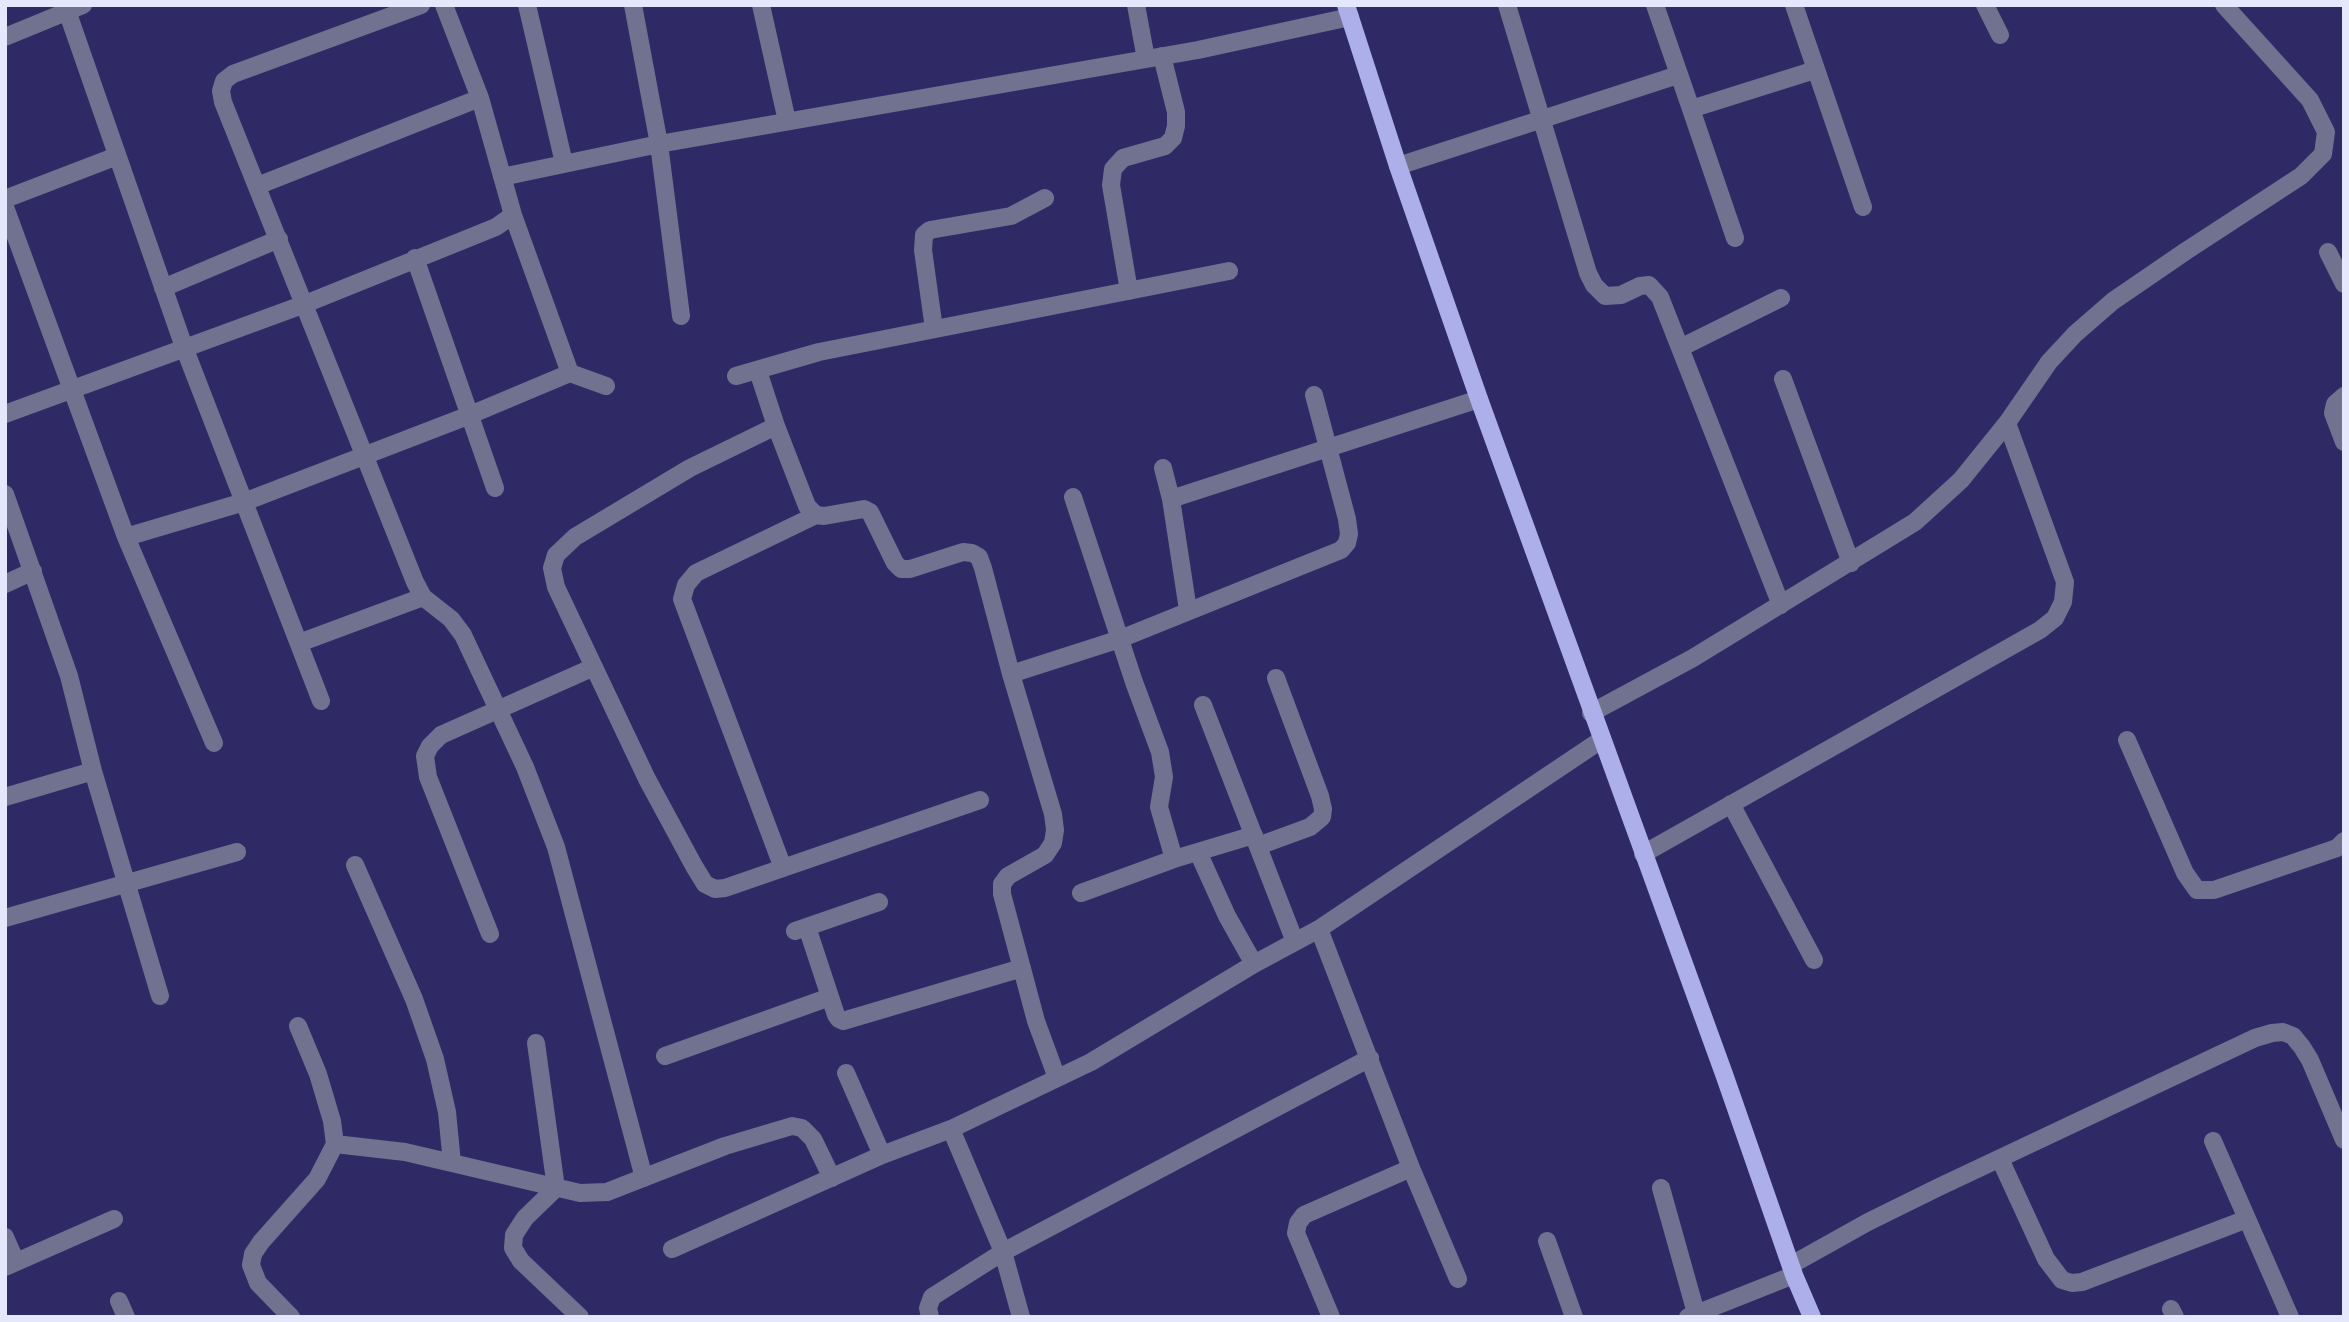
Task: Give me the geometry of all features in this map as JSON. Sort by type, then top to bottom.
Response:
[{"type":"main road","points":[[1348,11],[1398,166],[1479,399],[1792,1270],[1812,1317]]},
{"type":"street","points":[[421,5],[233,74],[224,81],[221,91],[223,102],[423,597],[451,620],[463,635],[525,767],[556,847],[644,1178]]},
{"type":"street","points":[[444,5],[480,98],[513,215],[569,373]]},
{"type":"street","points":[[527,5],[564,163]]},
{"type":"street","points":[[634,5],[659,144],[681,316]]},
{"type":"street","points":[[761,5],[787,121]]},
{"type":"street","points":[[1129,291],[1111,185],[1113,169],[1123,158],[1165,146],[1173,138],[1177,126],[1176,112],[1136,5]]},
{"type":"street","points":[[1507,5],[1584,261],[1594,285],[1605,296],[1611,297],[1640,286],[1649,285],[1656,290],[1781,605]]},
{"type":"street","points":[[1655,5],[1735,238]]},
{"type":"street","points":[[1794,5],[1863,207]]},
{"type":"street","points":[[1985,5],[2000,36]]},
{"type":"street","points":[[1591,713],[1693,658],[1915,522],[1961,480],[2007,423],[2049,362],[2075,334],[2104,309],[2186,251],[2301,176],[2323,154],[2326,132],[2310,100],[2224,5]]},
{"type":"street","points":[[5,37],[72,7],[117,156],[184,347],[321,701]]},
{"type":"street","points":[[502,177],[659,144],[1154,58],[1348,11]]},
{"type":"street","points":[[1691,109],[1815,70]]},
{"type":"street","points":[[1398,166],[1678,75]]},
{"type":"street","points":[[257,186],[480,98]]},
{"type":"street","points":[[5,199],[117,156]]},
{"type":"street","points":[[934,329],[923,250],[924,234],[930,230],[1011,216],[1045,198]]},
{"type":"street","points":[[5,207],[126,537],[214,743]]},
{"type":"street","points":[[5,414],[304,303],[496,227],[513,215]]},
{"type":"street","points":[[163,288],[279,239]]},
{"type":"street","points":[[2328,252],[2344,284]]},
{"type":"street","points":[[415,258],[495,488]]},
{"type":"street","points":[[736,376],[819,352],[1229,271]]},
{"type":"street","points":[[1680,348],[1781,298]]},
{"type":"street","points":[[758,371],[807,506],[816,515]]},
{"type":"street","points":[[126,537],[244,502],[470,415],[569,373],[606,386]]},
{"type":"street","points":[[1783,379],[1851,563]]},
{"type":"street","points":[[1010,674],[1120,639],[1341,550],[1347,543],[1349,534],[1347,519],[1314,395]]},
{"type":"street","points":[[2344,396],[2335,404],[2333,413],[2344,442]]},
{"type":"street","points":[[1171,499],[1479,399]]},
{"type":"street","points":[[1643,854],[2040,630],[2055,618],[2063,603],[2065,582],[2007,423]]},
{"type":"street","points":[[776,426],[690,468],[575,537],[556,555],[552,568],[556,587],[647,779],[705,884],[715,889],[725,888],[980,800]]},
{"type":"street","points":[[1163,468],[1171,499],[1188,610]]},
{"type":"street","points":[[5,494],[69,676],[93,771],[160,996]]},
{"type":"street","points":[[1073,497],[1160,752],[1164,777],[1159,807],[1174,859]]},
{"type":"street","points":[[783,868],[682,599],[686,585],[696,573],[816,515],[864,509],[870,512],[895,563],[901,569],[911,569],[963,552],[979,557],[1010,674],[1053,814],[1053,844],[1045,855],[1008,876],[1002,884],[1002,894],[1036,1021],[1057,1078]]},
{"type":"street","points":[[5,584],[33,571]]},
{"type":"street","points":[[299,643],[423,597]]},
{"type":"street","points":[[490,934],[428,777],[425,756],[441,735],[594,667]]},
{"type":"street","points":[[1081,893],[1198,852],[1311,827],[1322,817],[1323,809],[1276,678]]},
{"type":"street","points":[[1203,705],[1296,942]]},
{"type":"street","points":[[672,1249],[882,1155],[951,1129],[1091,1062],[1254,964],[1319,929],[1601,740]]},
{"type":"street","points":[[2127,740],[2190,883],[2197,890],[2214,890],[2337,848],[2344,841]]},
{"type":"street","points":[[5,797],[93,771]]},
{"type":"street","points":[[1731,804],[1814,960]]},
{"type":"street","points":[[5,918],[237,852]]},
{"type":"street","points":[[1198,852],[1227,916],[1254,964]]},
{"type":"street","points":[[355,865],[414,999],[435,1059],[447,1112],[452,1163]]},
{"type":"street","points":[[879,902],[801,929],[839,1019],[843,1021],[1022,968]]},
{"type":"street","points":[[1319,929],[1411,1168],[1458,1279]]},
{"type":"street","points":[[665,1056],[830,997]]},
{"type":"street","points":[[291,1317],[258,1283],[251,1265],[253,1254],[261,1242],[317,1179],[335,1144],[332,1121],[318,1074],[298,1026]]},
{"type":"street","points":[[1661,1188],[1692,1315],[1792,1270],[1868,1222],[2255,1038],[2283,1032],[2293,1036],[2310,1060],[2344,1140]]},
{"type":"street","points":[[536,1043],[556,1188]]},
{"type":"street","points":[[930,1317],[928,1308],[932,1297],[1003,1252],[1370,1058]]},
{"type":"street","points":[[846,1073],[882,1155]]},
{"type":"street","points":[[335,1144],[405,1152],[580,1193],[607,1192],[725,1146],[792,1126],[802,1128],[813,1139],[832,1178]]},
{"type":"street","points":[[951,1129],[1003,1252],[1021,1317]]},
{"type":"street","points":[[2213,1141],[2290,1317]]},
{"type":"street","points":[[2000,1159],[2046,1259],[2062,1280],[2072,1283],[2082,1282],[2247,1219]]},
{"type":"street","points":[[1331,1317],[1296,1233],[1298,1223],[1304,1214],[1411,1168]]},
{"type":"street","points":[[556,1188],[525,1217],[514,1235],[513,1248],[521,1261],[580,1317]]},
{"type":"street","points":[[5,1237],[11,1265],[114,1219]]},
{"type":"street","points":[[1547,1241],[1574,1317]]}]
